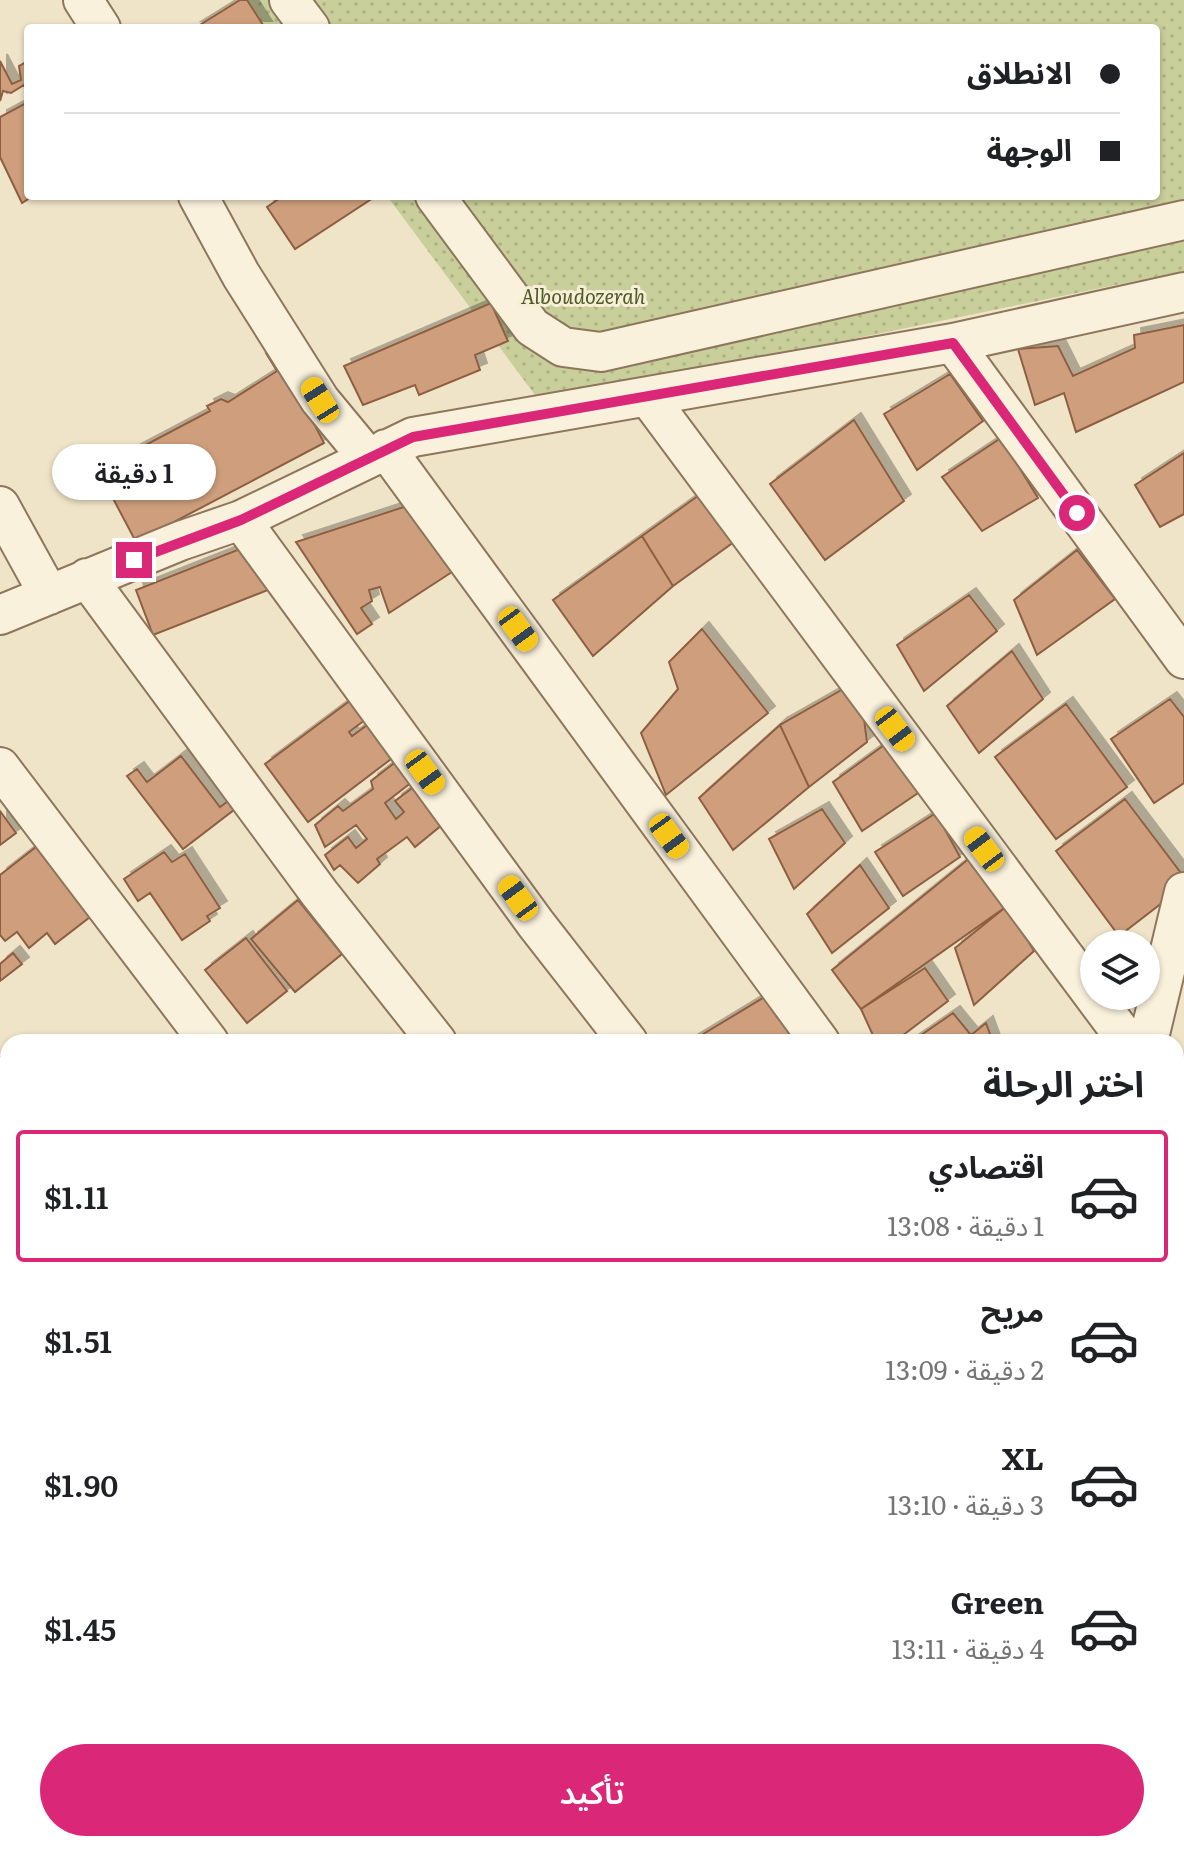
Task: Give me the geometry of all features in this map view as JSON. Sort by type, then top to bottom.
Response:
[{"type":"street","points":[[83,0],[98,24]]},
{"type":"street","points":[[289,0],[307,24]]},
{"type":"street","points":[[200,200],[241,275],[320,400],[377,454],[814,1034]]},
{"type":"street","points":[[438,200],[532,327],[563,347],[601,352],[1184,220]]},
{"type":"street","points":[[0,615],[180,541],[241,520],[413,437],[953,343],[1184,292]]},
{"type":"street","points":[[953,343],[1184,659]]},
{"type":"street","points":[[648,397],[1122,1034]]},
{"type":"street","points":[[0,506],[49,595]]},
{"type":"street","points":[[241,520],[536,924],[622,1034]]},
{"type":"street","points":[[87,578],[320,894],[431,1034]]},
{"type":"street","points":[[0,767],[203,1034]]},
{"type":"street","points":[[1150,1034],[1184,892]]},
{"type":"green space","name":"Alboudozerah","points":[[242,0],[1184,0],[1184,271],[541,403],[390,200],[1160,200],[1160,24],[260,24]]},
{"type":"building","points":[[240,0],[247,0],[262,24],[201,24]]},
{"type":"building","points":[[0,61],[12,84],[21,80],[19,66],[24,63],[24,85],[11,93],[3,91],[0,101]]},
{"type":"building","points":[[24,104],[24,200],[27,200],[22,203],[0,157],[0,117]]},
{"type":"building","points":[[277,200],[370,200],[295,249],[267,207]]},
{"type":"building","points":[[491,303],[508,341],[475,355],[480,370],[419,395],[415,385],[363,405],[344,366]]},
{"type":"building","points":[[1184,325],[1184,382],[1076,432],[1064,393],[1035,405],[1018,349],[1058,346],[1073,376],[1135,348],[1134,335]]},
{"type":"building","points":[[279,345],[291,379],[324,443],[136,542],[98,470],[210,411],[207,406],[221,399],[228,402],[277,371],[266,353]]},
{"type":"building","points":[[950,374],[983,421],[917,470],[884,414]]},
{"type":"building","points":[[854,420],[904,501],[825,560],[770,484]]},
{"type":"building","points":[[1001,438],[1038,498],[982,531],[942,477]]},
{"type":"building","points":[[1184,453],[1184,514],[1160,527],[1135,485]]},
{"type":"building","points":[[702,493],[738,539],[673,586],[642,536]]},
{"type":"building","points":[[413,504],[455,570],[389,613],[380,587],[369,590],[372,601],[361,608],[372,624],[357,634],[296,542]]},
{"type":"building","points":[[642,536],[673,586],[593,656],[553,600]]},
{"type":"building","points":[[250,545],[268,590],[153,635],[136,590]]},
{"type":"building","points":[[1077,550],[1115,599],[1037,655],[1014,600]]},
{"type":"building","points":[[969,595],[997,631],[924,691],[897,645]]},
{"type":"building","points":[[702,629],[768,713],[666,795],[641,733],[678,689],[669,662]]},
{"type":"building","points":[[1012,651],[1043,699],[979,753],[947,706]]},
{"type":"building","points":[[859,680],[867,742],[809,787],[780,725]]},
{"type":"building","points":[[355,697],[369,717],[349,732],[352,736],[374,720],[399,753],[308,822],[265,764]]},
{"type":"building","points":[[1170,699],[1184,717],[1184,783],[1154,803],[1111,739]]},
{"type":"building","points":[[1066,704],[1127,787],[1056,839],[995,757]]},
{"type":"building","points":[[780,725],[809,787],[733,850],[699,798]]},
{"type":"building","points":[[887,743],[921,791],[862,831],[833,782]]},
{"type":"building","points":[[181,756],[220,807],[232,798],[239,806],[183,849],[127,776],[137,769],[147,782]]},
{"type":"building","points":[[402,757],[417,778],[385,803],[396,819],[404,812],[395,801],[419,783],[448,820],[415,847],[407,837],[377,859],[380,864],[358,883],[340,865],[334,870],[325,855],[348,837],[356,848],[367,839],[356,825],[325,847],[315,825],[338,806],[343,811],[373,789],[371,781]]},
{"type":"building","points":[[1125,799],[1184,877],[1184,886],[1127,930],[1115,930],[1056,851]]},
{"type":"building","points":[[822,809],[845,843],[794,889],[769,839]]},
{"type":"building","points":[[0,811],[16,833],[0,845]]},
{"type":"building","points":[[936,813],[960,857],[903,896],[875,852]]},
{"type":"building","points":[[36,847],[90,917],[55,944],[47,933],[29,948],[17,932],[5,941],[0,935],[0,875]]},
{"type":"building","points":[[164,852],[172,862],[185,854],[220,908],[207,916],[210,921],[182,940],[150,893],[138,901],[124,879]]},
{"type":"building","points":[[971,857],[1007,906],[861,1009],[832,970]]},
{"type":"building","points":[[860,865],[889,908],[832,953],[807,914]]},
{"type":"building","points":[[298,900],[342,954],[295,992],[251,939]]},
{"type":"building","points":[[1007,906],[1034,951],[974,1005],[955,948]]},
{"type":"building","points":[[246,938],[287,991],[247,1023],[205,970]]},
{"type":"building","points":[[13,953],[22,964],[0,981],[0,964]]},
{"type":"building","points":[[925,968],[948,1001],[905,1034],[872,1034],[861,1009]]},
{"type":"building","points":[[771,993],[799,1034],[703,1034]]},
{"type":"building","points":[[953,1013],[970,1034],[923,1034]]},
{"type":"building","points":[[986,1023],[990,1034],[972,1034]]},
{"type":"route","points":[[134,560],[241,520],[413,437],[953,343],[1077,513]]}]
